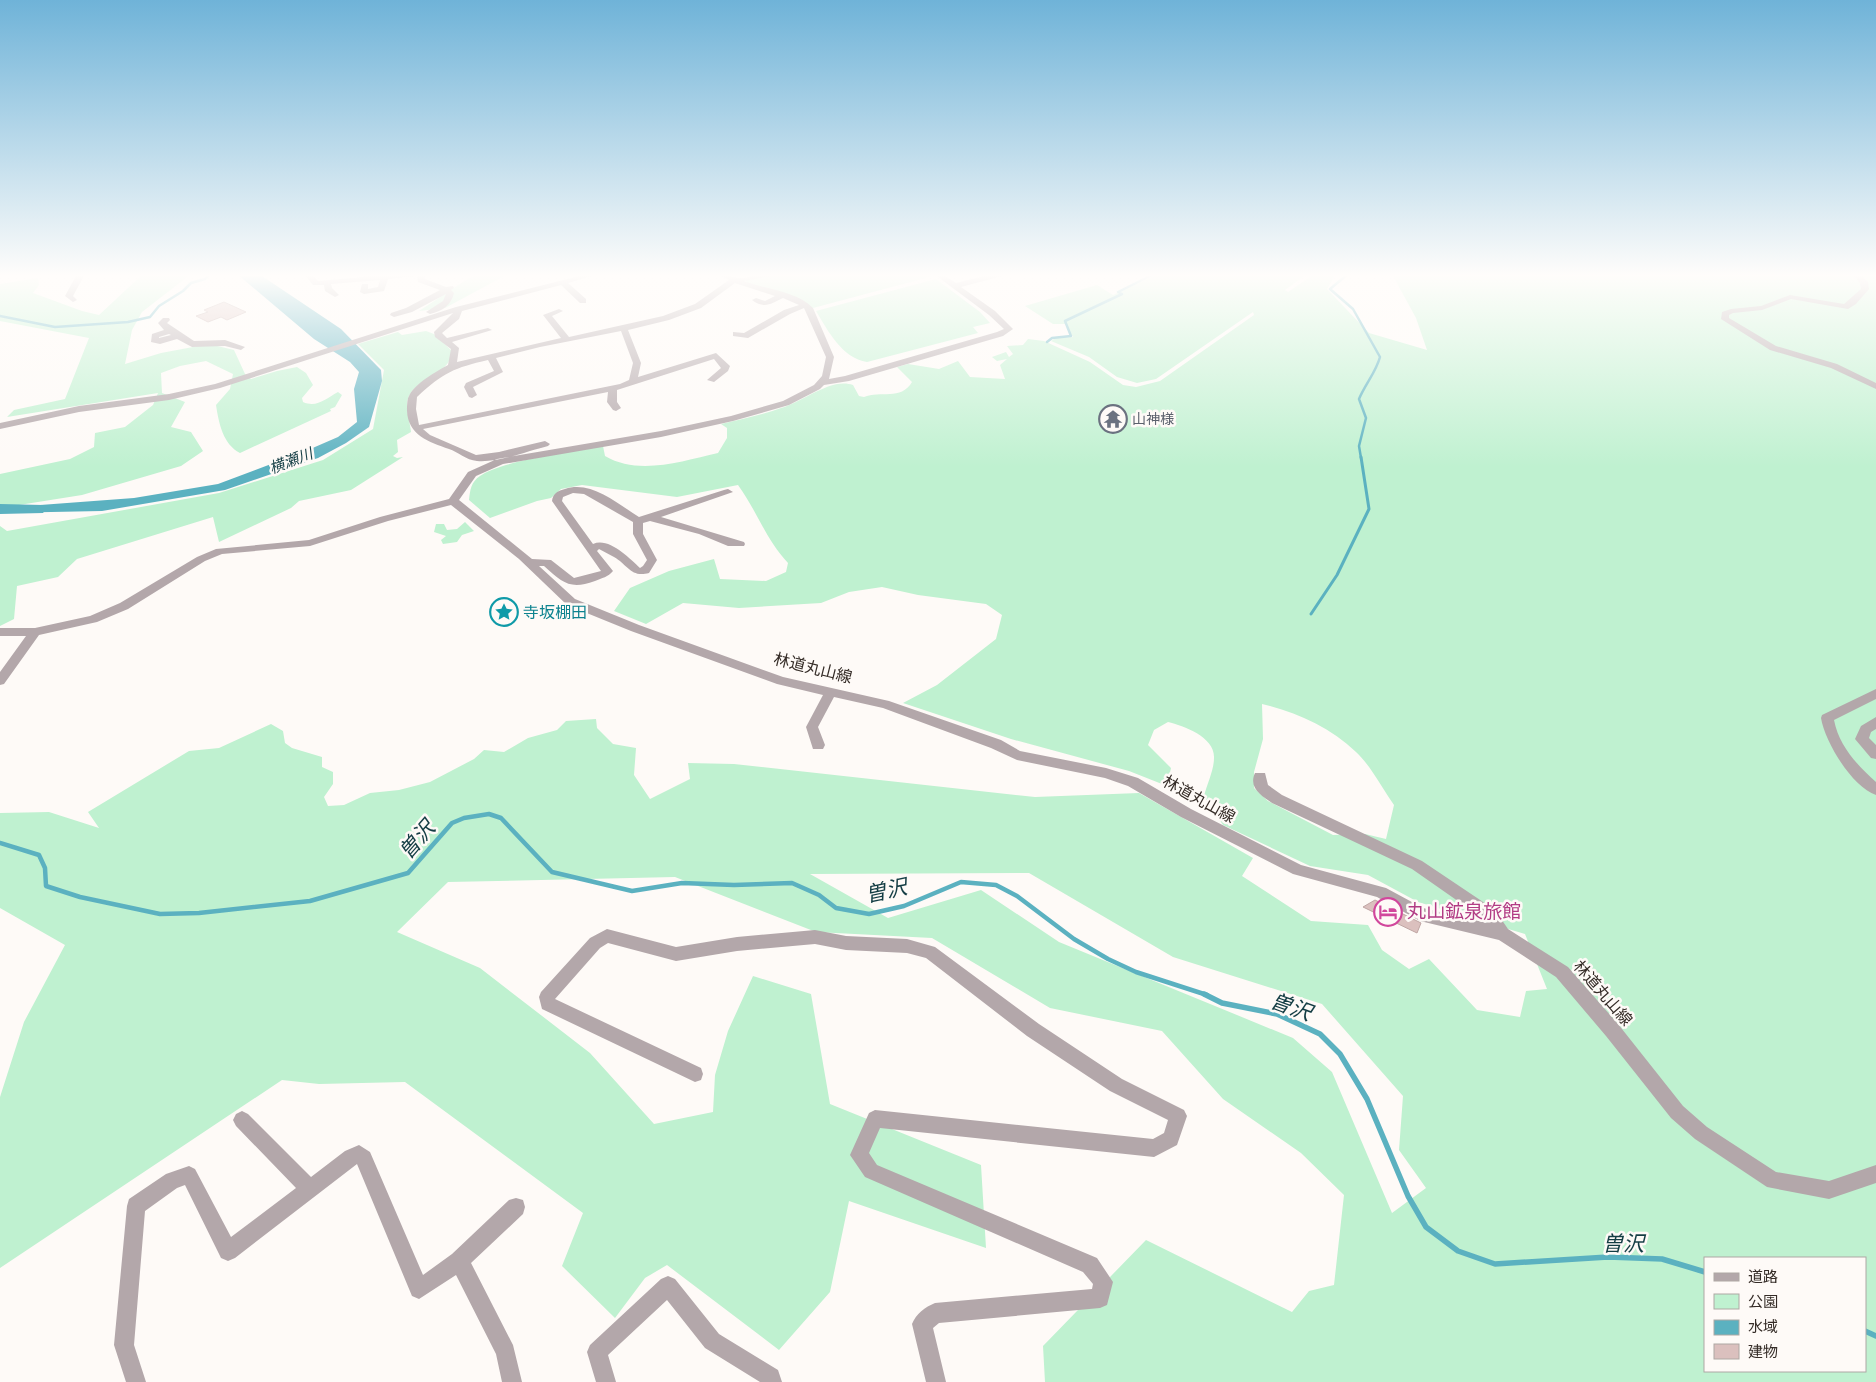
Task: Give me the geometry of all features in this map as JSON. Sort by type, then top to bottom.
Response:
[{"type":"street","points":[[154,338],[160,342],[170,338]]},
{"type":"street","points":[[185,338],[192,344],[225,343],[241,347]]},
{"type":"street","points":[[0,426],[79,409],[169,397],[217,386],[363,338]]},
{"type":"street","points":[[443,338],[455,348],[452,366]]},
{"type":"street","points":[[445,341],[455,338]]},
{"type":"street","points":[[545,444],[476,458],[456,448],[435,442],[418,433],[412,413],[413,396],[431,379],[452,366],[575,338]]},
{"type":"street","points":[[628,338],[637,363],[632,381]]},
{"type":"street","points":[[823,338],[830,357],[823,382]]},
{"type":"street","points":[[0,632],[35,632],[76,624],[124,606],[201,559],[220,551],[304,544],[384,519],[453,501],[472,474],[500,461],[661,434],[733,418],[786,403],[809,392],[823,382],[846,379],[985,338]]},
{"type":"street","points":[[1759,338],[1773,348],[1834,366],[1876,386]]},
{"type":"street","points":[[416,428],[613,388],[716,356],[726,366],[725,369],[711,380]]},
{"type":"street","points":[[472,395],[468,387],[470,385],[499,372],[491,357]]},
{"type":"street","points":[[613,388],[612,402],[616,408]]},
{"type":"street","points":[[519,395],[521,407]]},
{"type":"street","points":[[531,563],[547,562],[568,582],[579,582],[607,571],[592,554],[591,548],[557,501],[558,496],[564,492],[585,490],[638,522],[728,492]]},
{"type":"street","name":"林道丸山線","points":[[453,501],[531,563],[571,602],[636,628],[781,680],[885,704],[996,744],[1017,755],[1106,773],[1133,782],[1186,813],[1298,870],[1381,892],[1420,914],[1503,934],[1562,972],[1612,1030],[1677,1112],[1701,1133],[1773,1181],[1829,1190],[1876,1174]]},
{"type":"street","points":[[652,518],[688,526],[720,537],[731,544],[740,544]]},
{"type":"street","points":[[591,548],[599,545],[604,546],[626,560],[637,571],[646,570],[650,567],[652,560],[638,534],[638,522]]},
{"type":"street","points":[[0,681],[35,632]]},
{"type":"street","points":[[818,745],[812,727],[831,692]]},
{"type":"street","points":[[1876,694],[1827,718],[1828,731],[1853,770],[1876,790]]},
{"type":"street","points":[[1876,722],[1866,729],[1862,739],[1876,754]]},
{"type":"street","points":[[1260,777],[1261,788],[1277,799],[1417,865],[1490,915],[1503,934]]},
{"type":"street","points":[[695,1074],[548,1004],[547,997],[595,944],[606,936],[676,954],[737,944],[814,937],[846,943],[907,946],[930,952],[1032,1030],[1116,1085],[1178,1116],[1171,1139],[1154,1148],[875,1119],[859,1155],[871,1171],[1090,1265],[1103,1282],[1100,1298],[935,1313],[922,1324],[936,1382]]},
{"type":"street","points":[[242,1120],[310,1189]]},
{"type":"street","points":[[136,1382],[124,1345],[136,1206],[172,1180],[188,1175],[228,1251],[351,1157],[360,1154],[364,1158],[419,1289],[459,1261],[516,1207]]},
{"type":"street","points":[[459,1261],[506,1352],[512,1382]]},
{"type":"street","points":[[606,1382],[597,1352],[668,1286],[712,1341],[771,1377],[772,1382]]},
{"type":"green space","points":[[89,338],[130,338],[125,364],[161,353],[209,344],[234,350],[245,374],[251,379],[297,367],[306,373],[313,385],[302,398],[303,402],[308,404],[325,400],[338,392],[342,395],[335,407],[330,409],[331,411],[240,453],[229,444],[223,433],[216,405],[230,389],[233,374],[206,361],[180,366],[161,373],[162,393],[185,402],[171,427],[191,432],[203,451],[181,466],[82,495],[0,508],[0,474],[70,459],[94,447],[95,433],[125,427],[153,405],[158,393],[7,417],[14,410],[65,399]]},
{"type":"green space","points":[[376,338],[439,338],[452,351],[450,360],[444,367],[421,383],[409,396],[407,408],[411,432],[397,440],[398,452],[393,456],[397,458],[403,457],[351,490],[299,501],[291,508],[219,542],[213,517],[77,559],[58,577],[17,586],[14,619],[0,626],[0,526],[7,531],[219,493],[323,460],[373,429],[384,370],[358,344]]},
{"type":"green space","points":[[834,338],[957,338],[867,362],[850,355]]},
{"type":"green space","points":[[1055,338],[1215,338],[1156,379],[1137,383],[1117,377],[1089,357],[1051,341]]},
{"type":"green space","points":[[1221,338],[1388,338],[1427,350],[1423,338],[1876,338],[1876,1382],[1045,1382],[1043,1346],[1146,1240],[1292,1312],[1309,1291],[1334,1285],[1344,1195],[1301,1153],[1223,1099],[1162,1031],[1050,1008],[932,938],[816,932],[675,877],[448,882],[397,932],[480,968],[590,1053],[654,1124],[713,1112],[715,1075],[728,1031],[753,976],[811,994],[830,1104],[981,1165],[986,1248],[849,1201],[830,1292],[779,1350],[667,1265],[645,1278],[615,1318],[562,1266],[583,1213],[405,1082],[319,1084],[282,1080],[0,1268],[0,1097],[24,1022],[65,945],[0,908],[0,813],[49,812],[99,828],[88,812],[189,751],[219,748],[271,724],[283,731],[285,743],[292,748],[322,757],[322,767],[333,772],[333,784],[324,797],[328,806],[344,805],[370,793],[399,790],[430,782],[474,759],[484,750],[504,752],[528,738],[557,730],[566,721],[596,719],[597,728],[613,744],[636,748],[634,775],[650,799],[690,779],[688,763],[734,764],[1035,797],[1139,793],[1253,858],[1242,876],[1311,921],[1368,925],[1382,950],[1409,969],[1429,959],[1477,1010],[1520,1017],[1526,991],[1547,989],[1525,934],[1418,902],[1368,875],[1310,866],[1223,825],[1204,796],[1213,767],[1213,751],[1204,738],[1190,730],[1168,722],[1154,730],[1148,745],[1171,768],[1167,786],[1129,771],[1011,739],[903,703],[937,685],[996,639],[1002,615],[986,604],[918,595],[882,587],[849,592],[821,603],[739,608],[683,603],[646,624],[614,611],[630,588],[669,571],[714,559],[720,579],[766,581],[786,572],[788,563],[774,545],[738,485],[677,497],[582,485],[561,489],[551,498],[537,501],[490,518],[469,500],[473,484],[480,476],[520,461],[557,454],[603,446],[605,456],[618,462],[646,466],[675,463],[718,453],[727,438],[727,428],[721,424],[790,405],[817,391],[836,384],[853,385],[859,396],[864,397],[896,393],[907,388],[912,382],[897,367],[908,364],[939,369],[958,361],[970,377],[1005,379],[1000,365],[1007,359],[997,361],[992,357],[1006,352],[1009,357],[1013,354],[1007,346],[1023,345],[1028,339],[1044,341],[1090,362],[1123,385],[1136,387],[1160,381]],"holes":[[[1262,704],[1287,711],[1335,735],[1356,752],[1371,770],[1394,805],[1386,839],[1365,834],[1333,835],[1268,801],[1254,788],[1254,772],[1263,739]],[[1029,873],[1173,957],[1322,1004],[1403,1096],[1399,1150],[1426,1188],[1392,1213],[1332,1072],[1293,1038],[1059,942],[981,890],[888,918],[810,874]]]},
{"type":"green space","points":[[465,522],[474,531],[462,535],[457,542],[443,544],[441,540],[446,536],[434,532],[436,524],[444,524],[447,530],[457,529]]},
{"type":"water","points":[[350,338],[381,370],[382,381],[369,427],[346,443],[318,458],[225,490],[102,511],[0,513],[0,508],[134,498],[218,484],[338,437],[357,422],[354,389],[359,372],[350,362],[314,339]]},
{"type":"building","name":"丸山鉱泉旅館","points":[[1375,900],[1421,923],[1417,933],[1363,907]]},
{"type":"waterway","points":[[1047,342],[1051,338]]},
{"type":"waterway","points":[[1361,458],[1359,446],[1366,418],[1359,399],[1380,357],[1370,338]]},
{"type":"waterway","points":[[1311,614],[1337,575],[1369,509],[1361,457]]},
{"type":"waterway","name":"横瀬川","points":[[0,509],[37,509]]},
{"type":"waterway","name":"曽沢","points":[[0,843],[39,855],[45,868],[46,886],[80,897],[160,914],[199,913],[310,901],[408,873],[452,823],[464,818],[489,814],[501,818],[552,872],[632,891],[682,883],[734,885],[792,883],[819,895],[836,908],[869,914],[904,906],[961,882],[996,885],[1017,896],[1074,939],[1108,959],[1136,972],[1204,994]]},
{"type":"waterway","name":"曽沢","points":[[1204,994],[1222,1003],[1277,1014],[1320,1034],[1340,1054],[1367,1099],[1408,1196],[1426,1227],[1458,1251],[1495,1264],[1608,1257],[1662,1259],[1704,1272]]},
{"type":"waterway","name":"曽沢","points":[[1866,1331],[1876,1336]]},
{"type":"place","name":"山神様","points":[[1113,419]]},
{"type":"place","name":"寺坂棚田","points":[[504,612]]},
{"type":"place","name":"丸山鉱泉旅館","points":[[1388,912]]}]
